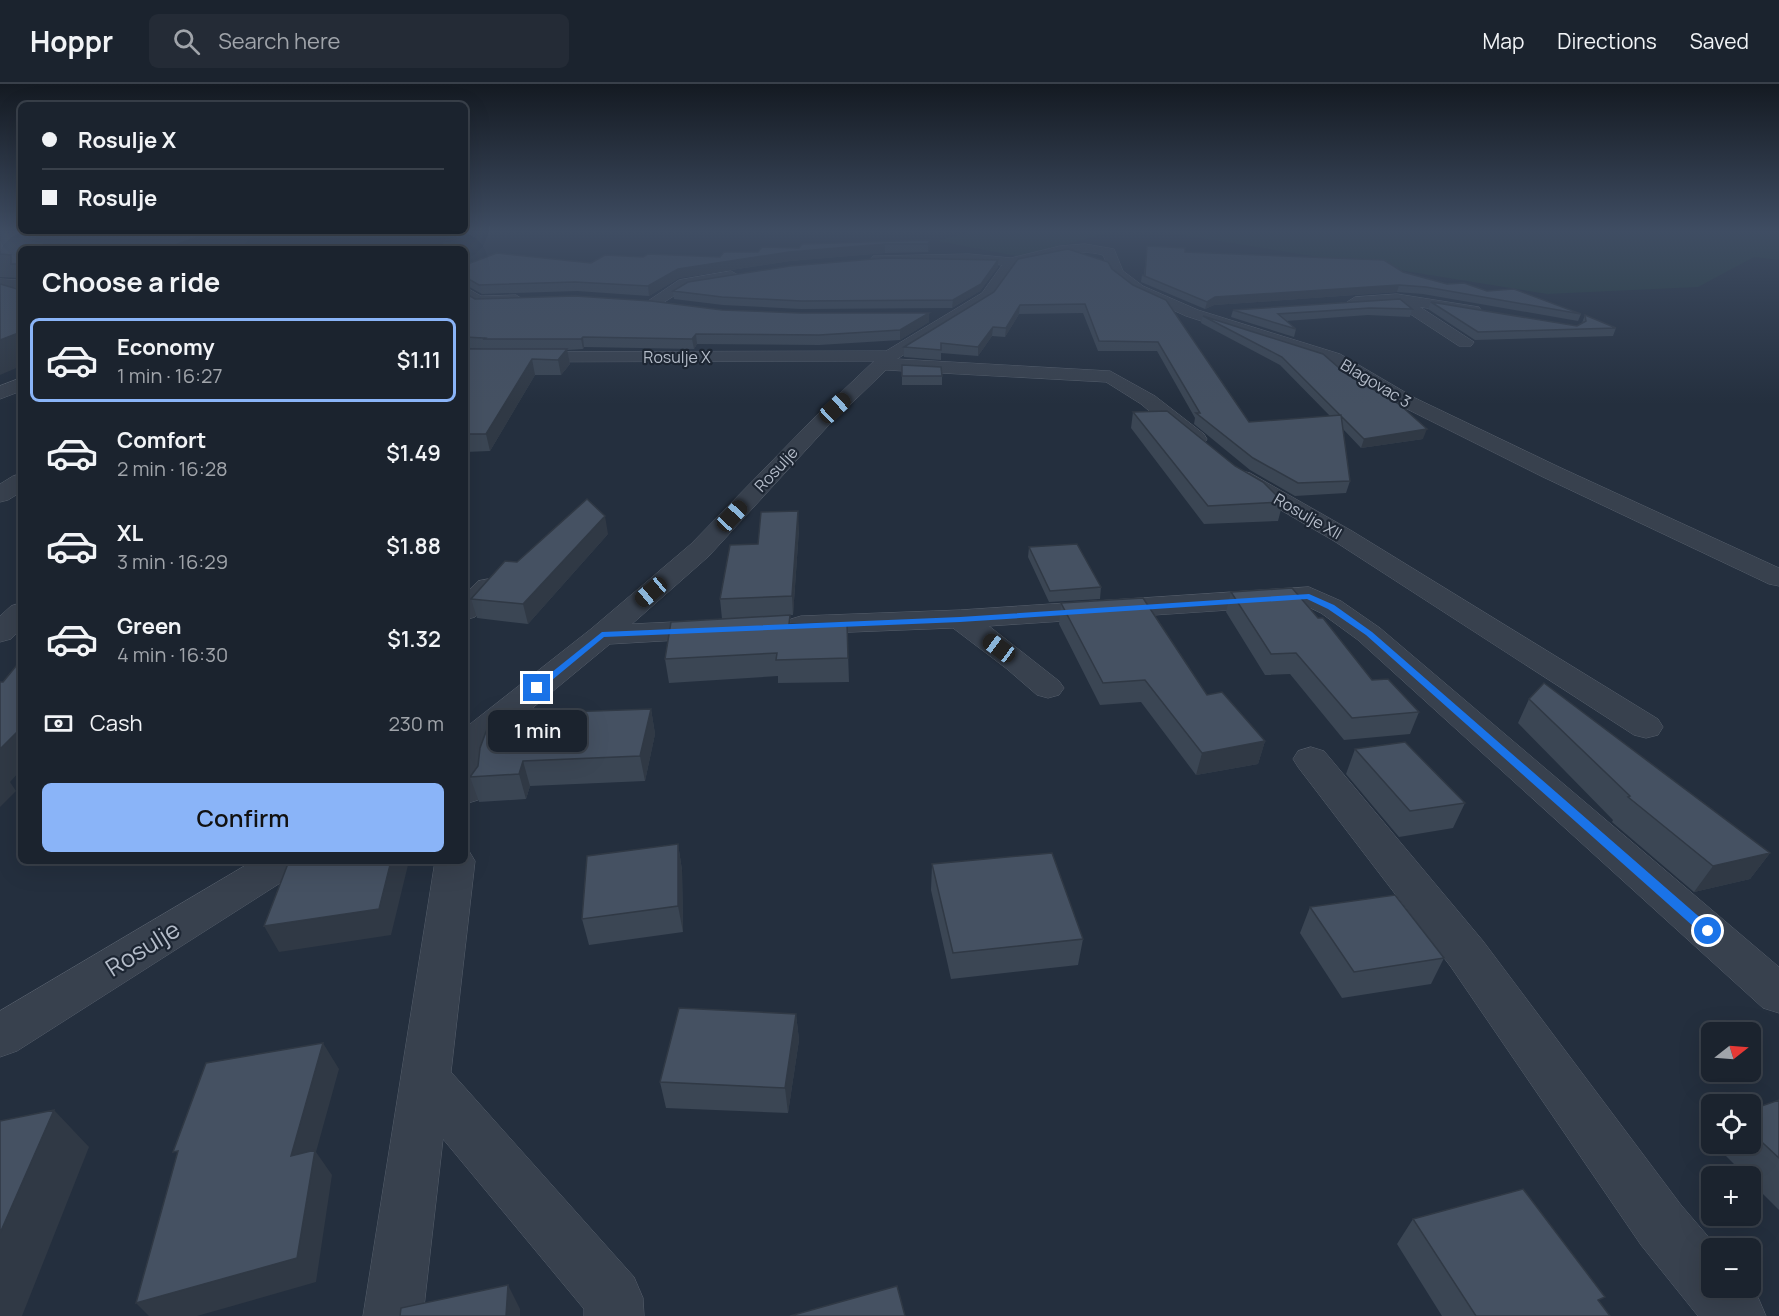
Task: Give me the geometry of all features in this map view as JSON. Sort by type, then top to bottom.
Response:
[{"type":"street","points":[[671,289],[647,302],[681,306]]},
{"type":"street","points":[[921,315],[955,315],[987,296],[992,289]]},
{"type":"street","name":"Blagovac 3","points":[[1139,289],[1192,313],[1334,358],[1408,402],[1551,472],[1779,578]]},
{"type":"street","points":[[469,300],[535,299]]},
{"type":"street","points":[[1343,303],[1397,299],[1493,313]]},
{"type":"street","points":[[1397,299],[1465,342]]},
{"type":"street","points":[[1192,313],[1238,310]]},
{"type":"street","name":"Rosulje","points":[[468,743],[602,635],[700,550],[820,423],[886,360],[955,315]]},
{"type":"street","name":"Rosulje X","points":[[468,357],[886,360]]},
{"type":"street","name":"Rosulje XII","points":[[886,360],[1110,377],[1148,400],[1241,477],[1343,536],[1646,727]]},
{"type":"street","points":[[0,393],[18,385]]},
{"type":"street","points":[[0,495],[18,483]]},
{"type":"street","points":[[468,608],[488,587]]},
{"type":"street","points":[[602,635],[960,619],[1309,596],[1331,607],[1369,634],[1779,994]]},
{"type":"street","points":[[0,633],[18,615]]},
{"type":"street","points":[[960,619],[1018,662],[1048,688]]},
{"type":"street","points":[[1311,759],[1467,954],[1661,1225],[1701,1273]]},
{"type":"street","name":"Rosulje","points":[[0,1036],[280,864]]},
{"type":"street","points":[[393,1316],[455,864]]},
{"type":"street","points":[[426,1080],[612,1298],[614,1316]]},
{"type":"street","points":[[1722,1298],[1736,1316]]},
{"type":"green space","points":[[1519,289],[1644,289],[1547,294]]},
{"type":"building","points":[[0,289],[18,289],[18,333],[0,340]]},
{"type":"building","points":[[971,289],[953,300],[801,301],[722,297],[673,291]]},
{"type":"building","points":[[996,289],[1143,289],[1166,300],[1249,422],[1341,415],[1350,481],[1298,483],[1253,458],[1196,413],[1200,413],[1158,342],[1099,341],[1085,304],[1020,305],[1006,328],[993,327],[978,347],[941,343],[941,350],[904,347]]},
{"type":"building","points":[[1177,289],[1330,289],[1215,297],[1207,302]]},
{"type":"building","points":[[1440,289],[1515,289],[1581,314]]},
{"type":"building","points":[[468,295],[475,299],[575,296],[651,301],[722,310],[800,313],[929,313],[900,330],[819,335],[696,334],[692,339],[583,337],[581,339],[483,339],[485,338],[468,337]]},
{"type":"building","points":[[1400,299],[1412,309],[1370,308],[1278,314],[1296,329],[1233,310]]},
{"type":"building","points":[[1431,302],[1577,326],[1586,321],[1585,315],[1616,328],[1478,332]]},
{"type":"building","points":[[1203,316],[1323,354],[1346,374],[1399,404],[1427,429],[1364,439],[1282,357]]},
{"type":"building","points":[[468,349],[567,349],[558,360],[532,359],[486,434],[468,434]]},
{"type":"building","points":[[902,365],[941,367],[942,376],[902,376]]},
{"type":"building","points":[[1167,411],[1235,466],[1263,482],[1283,502],[1208,506],[1133,412]]},
{"type":"building","points":[[587,499],[605,516],[523,604],[471,599],[505,561],[517,562]]},
{"type":"building","points":[[798,511],[792,596],[720,599],[730,545],[758,544],[761,512]]},
{"type":"building","points":[[1077,544],[1101,587],[1050,591],[1029,547]]},
{"type":"building","points":[[1292,588],[1318,618],[1323,618],[1372,680],[1388,679],[1419,712],[1352,718],[1296,653],[1271,654],[1231,592]]},
{"type":"building","points":[[1143,598],[1207,695],[1222,692],[1265,741],[1202,753],[1145,680],[1103,683],[1061,603]]},
{"type":"building","points":[[790,615],[789,624],[847,623],[848,658],[776,660],[777,653],[665,659],[671,622]]},
{"type":"building","points":[[18,664],[18,731],[0,749],[0,682],[3,682]]},
{"type":"building","points":[[1544,683],[1770,853],[1713,866],[1628,797],[1630,796],[1529,699]]},
{"type":"building","points":[[651,709],[640,756],[523,761],[519,774],[470,777],[478,766],[480,748],[493,713],[539,710],[538,713]]},
{"type":"building","points":[[1405,742],[1465,803],[1410,811],[1355,749]]},
{"type":"building","points":[[678,844],[678,906],[582,919],[587,856]]},
{"type":"building","points":[[1052,853],[1083,939],[953,953],[932,864]]},
{"type":"building","points":[[288,864],[390,864],[379,909],[264,926]]},
{"type":"building","points":[[1395,895],[1444,958],[1354,972],[1310,907]]},
{"type":"building","points":[[679,1008],[796,1014],[785,1088],[660,1082]]},
{"type":"building","points":[[323,1043],[291,1156],[315,1150],[297,1258],[136,1303],[178,1151],[173,1152],[206,1063]]},
{"type":"building","points":[[1779,1100],[1779,1158],[1761,1141],[1761,1106]]},
{"type":"building","points":[[54,1110],[0,1233],[0,1121]]},
{"type":"building","points":[[1523,1189],[1605,1297],[1598,1300],[1610,1316],[1476,1316],[1413,1219]]},
{"type":"building","points":[[508,1285],[506,1316],[400,1316],[401,1308]]},
{"type":"building","points":[[897,1286],[905,1316],[790,1316]]},
{"type":"route","points":[[537,688],[602,635],[960,619],[1309,596],[1331,607],[1369,634],[1708,931]]}]
